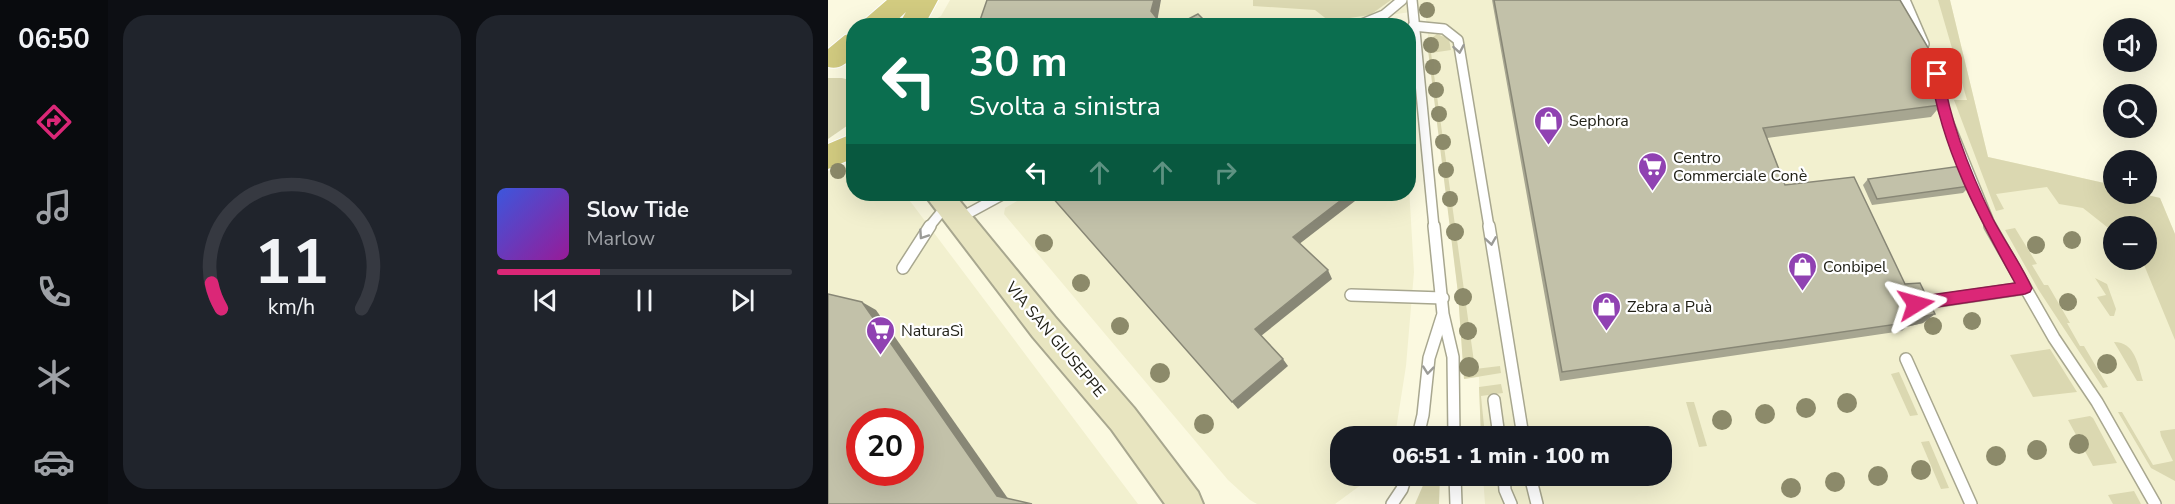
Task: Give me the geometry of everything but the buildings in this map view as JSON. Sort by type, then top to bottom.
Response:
[{"type":"main road","points":[[883,18],[903,0]]},
{"type":"main road","points":[[915,18],[925,0]]},
{"type":"street","name":"VIA SAN GIUSEPPE","points":[[948,206],[1044,327],[1123,419],[1186,498]]},
{"type":"lane","points":[[1377,18],[1384,15],[1402,0]]},
{"type":"lane","points":[[1412,0],[1413,18]]},
{"type":"lane","points":[[1905,0],[1937,74],[1941,104],[1988,222],[2054,338],[2097,402],[2155,504]]},
{"type":"lane","points":[[1416,26],[1442,28],[1458,40],[1521,426]]},
{"type":"lane","points":[[1416,50],[1443,314],[1453,357],[1454,426]]},
{"type":"lane","points":[[903,268],[924,234],[948,206],[971,201]]},
{"type":"lane","points":[[1916,304],[2025,288]]},
{"type":"lane","points":[[1350,295],[1443,298]]},
{"type":"lane","points":[[1420,426],[1430,358],[1443,314]]},
{"type":"lane","points":[[1906,359],[1971,504]]},
{"type":"lane","points":[[1494,400],[1498,426]]},
{"type":"lane","points":[[1392,504],[1403,486]]},
{"type":"lane","points":[[1455,486],[1456,504]]},
{"type":"lane","points":[[1505,486],[1511,504]]},
{"type":"lane","points":[[1532,486],[1537,504]]},
{"type":"shaded area","points":[[950,0],[1950,0],[1988,157],[2103,183],[2103,204],[2157,204],[2157,197],[2160,198],[2175,234],[2175,504],[1485,504],[1484,486],[1672,486],[1672,426],[1481,426],[1479,377],[1464,379],[1458,293],[1425,10],[1368,18],[938,18]]},
{"type":"shaded area","points":[[1253,0],[1391,0],[1370,15],[1350,18],[1325,18],[1315,10],[1253,6]]},
{"type":"shaded area","points":[[1938,0],[1950,0],[1988,157],[2103,183],[2103,204],[2157,204],[2157,197],[2160,198],[2175,234],[2175,340],[2146,270],[2157,270],[2157,216],[2103,216],[2103,224],[2083,208],[2059,204],[2047,187],[1996,194],[2004,209],[1996,211],[1954,100],[1967,100]]},
{"type":"shaded area","points":[[1437,34],[1449,39],[1451,50],[1431,53],[1475,369],[1500,366],[1501,373],[1464,379],[1458,293],[1427,42]]},
{"type":"shaded area","points":[[828,78],[842,78],[846,79],[846,127],[828,139]]},
{"type":"shaded area","points":[[846,166],[846,201],[910,201],[1138,504],[828,504],[828,171]]},
{"type":"shaded area","points":[[1017,201],[1410,201],[1414,272],[1406,366],[1397,426],[1330,426],[1330,486],[1360,486],[1335,504],[1257,504],[1250,500],[1228,480],[1004,214],[1005,208]]},
{"type":"shaded area","points":[[2015,228],[2037,264],[2032,265],[2044,285],[2048,285],[2070,323],[2067,323],[2080,346],[2084,346],[2108,387],[2103,388],[2038,289],[2005,230]]},
{"type":"shaded area","points":[[2095,278],[2107,284],[2116,309],[2114,316],[2110,316],[2097,297],[2106,295]]},
{"type":"shaded area","points":[[2114,342],[2121,343],[2131,350],[2143,381],[2137,381]]},
{"type":"shaded area","points":[[2050,349],[2077,392],[2033,397],[2010,355]]},
{"type":"shaded area","points":[[1899,372],[1918,415],[1910,416],[1891,374]]},
{"type":"shaded area","points":[[1501,384],[1503,393],[1481,396],[1484,426],[1481,426],[1479,387]]},
{"type":"shaded area","points":[[1686,402],[1694,402],[1707,446],[1699,447]]},
{"type":"shaded area","points":[[2118,412],[2122,412],[2153,465],[2173,461],[2160,431],[2175,429],[2175,481],[2151,468]]},
{"type":"shaded area","points":[[2090,416],[2117,463],[2093,466],[2068,420]]},
{"type":"shaded area","points":[[1929,441],[1949,488],[1941,489],[1921,442]]},
{"type":"shaded area","points":[[1423,486],[1440,486],[1439,504],[1415,504]]},
{"type":"shaded area","points":[[2134,491],[2141,504],[2113,504],[2108,495]]},
{"type":"place","name":"Sephora","points":[[1548,146]]},
{"type":"place","name":"Centro Commerciale Conè","points":[[1652,192]]},
{"type":"place","name":"Conbipel","points":[[1802,292]]},
{"type":"place","name":"Zebra a Puà","points":[[1606,332]]},
{"type":"place","name":"NaturaSì","points":[[880,356]]},
{"type":"route","points":[[1916,304],[2025,288],[1988,222],[1973,189],[1941,104],[1937,74]]}]
